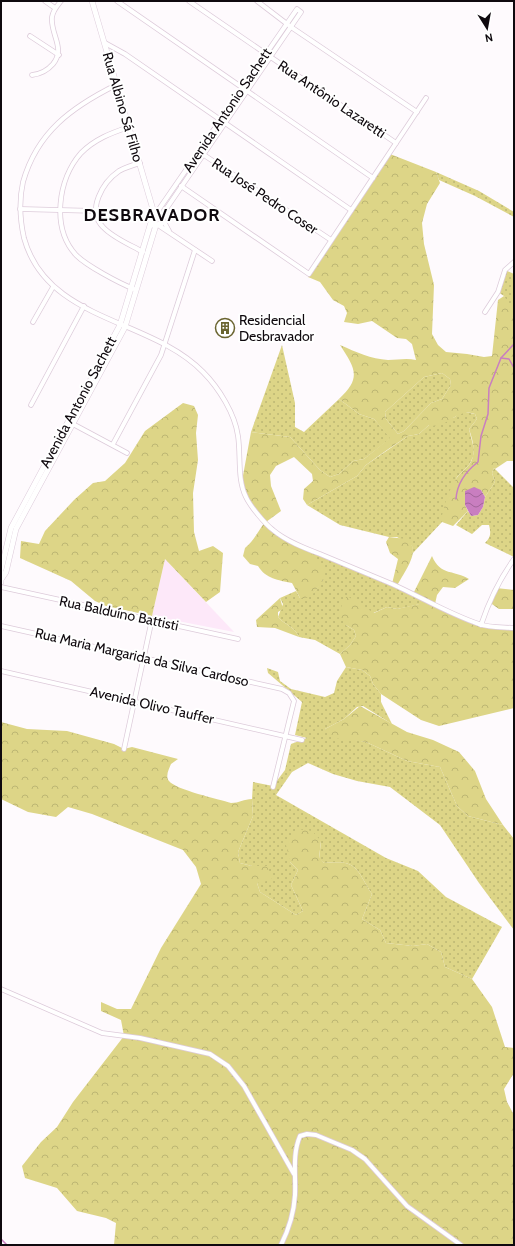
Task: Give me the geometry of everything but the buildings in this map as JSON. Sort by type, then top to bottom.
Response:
[{"type":"street","points":[[45,1],[55,8]]},
{"type":"street","points":[[32,75],[44,73],[50,68],[59,55],[59,47],[52,21],[55,8],[61,1]]},
{"type":"street","name":"Rua Albino Sá Filho","points":[[92,1],[140,163],[159,215],[169,232]]},
{"type":"street","points":[[118,1],[373,178]]},
{"type":"street","name":"Rua Antônio Lazaretti","points":[[189,1],[396,143]]},
{"type":"street","points":[[257,1],[416,112]]},
{"type":"street","name":"Avenida Antonio Sachett","points":[[1,581],[16,529],[29,500],[122,326],[155,224],[150,216],[159,215],[181,186],[201,153],[221,120],[297,9],[301,12],[225,123],[201,153],[177,183],[159,215]]},
{"type":"street","points":[[30,36],[59,55]]},
{"type":"street","points":[[105,43],[125,54],[351,210]]},
{"type":"street","points":[[116,85],[72,111],[53,127],[35,152],[27,170],[22,187],[20,209],[21,223],[28,250],[36,268],[53,287],[84,306],[122,326],[165,344],[186,356],[204,373],[217,389],[229,411],[238,434],[242,481],[246,497],[274,531],[306,548],[392,584],[481,625],[514,628]]},
{"type":"street","points":[[177,183],[309,274],[426,98]]},
{"type":"street","points":[[129,127],[99,139],[82,153],[67,176],[60,210],[61,225],[76,255],[133,289]]},
{"type":"street","name":"Rua José Pedro Coser","points":[[201,153],[331,240]]},
{"type":"street","points":[[140,163],[120,171],[107,181],[98,198],[97,211],[102,226],[145,253]]},
{"type":"street","points":[[20,209],[97,211]]},
{"type":"street","points":[[155,224],[159,215]]},
{"type":"street","name":"Rua Albino Sá Filho","points":[[155,224],[212,261]]},
{"type":"street","points":[[113,444],[165,344],[195,250]]},
{"type":"street","points":[[485,312],[498,292],[505,270],[514,262]]},
{"type":"street","points":[[33,322],[53,287]]},
{"type":"street","points":[[31,405],[84,306]]},
{"type":"street","points":[[70,423],[127,452]]},
{"type":"street","points":[[481,625],[489,602],[503,574],[514,559]]},
{"type":"street","name":"Rua Balduíno Battisti","points":[[1,587],[238,639]]},
{"type":"street","points":[[124,749],[152,619]]},
{"type":"street","name":"Rua Maria Margarida da Silva Cardoso","points":[[1,626],[282,689],[289,693],[294,701],[286,736]]},
{"type":"street","name":"Avenida Olivo Tauffer","points":[[1,671],[302,740]]},
{"type":"street","points":[[273,786],[286,736]]},
{"type":"street","points":[[1,989],[102,1033],[140,1038],[210,1054],[228,1066],[244,1086],[294,1174]]},
{"type":"street","points":[[281,1245],[293,1215],[296,1146],[300,1136],[307,1134],[316,1135],[352,1150],[365,1159],[407,1206],[461,1245]]},
{"type":"shaded area","points":[[165,559],[234,632],[152,616]]},
{"type":"green space","points":[[390,154],[436,172],[440,183],[427,204],[422,223],[424,244],[434,285],[432,334],[438,345],[446,352],[484,357],[492,356],[498,300],[504,296],[510,305],[514,320],[514,461],[507,461],[495,469],[494,468],[492,473],[495,482],[485,497],[481,490],[466,498],[465,505],[468,511],[453,526],[442,522],[441,520],[451,488],[457,477],[469,465],[473,456],[473,443],[469,429],[477,419],[475,414],[462,413],[441,424],[435,426],[429,425],[419,434],[408,436],[366,465],[357,476],[307,505],[303,499],[304,489],[313,481],[312,474],[294,457],[276,466],[270,475],[271,486],[281,511],[266,522],[274,531],[297,544],[315,557],[322,565],[325,572],[321,584],[314,592],[309,597],[300,598],[292,583],[277,580],[265,574],[258,566],[250,564],[243,556],[245,548],[265,522],[246,497],[242,481],[251,432],[290,437],[320,470],[330,477],[339,474],[353,461],[364,459],[390,438],[374,419],[359,414],[339,399],[351,385],[354,373],[349,360],[340,345],[364,355],[376,358],[388,360],[416,360],[412,344],[406,339],[397,338],[372,321],[358,324],[344,322],[347,313],[344,306],[333,300],[320,282],[308,277]],"holes":[[[442,373],[450,379],[451,385],[442,399],[431,403],[404,431],[398,434],[386,419],[385,412],[424,377]]]},
{"type":"green space","points":[[436,172],[479,191],[514,212],[514,217],[475,196],[439,180]]},
{"type":"green space","points":[[505,270],[514,274],[514,320],[504,296],[498,292]]},
{"type":"green space","points":[[282,345],[295,403],[295,427],[304,432],[339,399],[359,414],[374,419],[391,438],[364,459],[353,461],[339,474],[330,477],[320,470],[290,437],[251,432]]},
{"type":"green space","points":[[442,373],[450,379],[451,385],[442,399],[431,403],[404,431],[398,434],[386,419],[385,412],[424,377]]},
{"type":"green space","points":[[183,403],[194,406],[198,415],[196,433],[198,460],[193,493],[194,532],[199,551],[213,546],[223,553],[220,592],[206,602],[165,559],[152,616],[106,606],[95,601],[71,581],[20,558],[21,541],[39,544],[45,531],[74,500],[93,483],[105,481],[125,463],[145,431]]},
{"type":"green space","points":[[459,413],[475,414],[477,419],[469,429],[474,449],[473,457],[469,465],[457,477],[447,500],[442,522],[413,553],[412,546],[397,537],[389,537],[340,525],[307,505],[357,476],[366,465],[408,436],[419,434],[429,425],[455,417]]},
{"type":"green space","points":[[494,468],[514,488],[514,557],[485,543],[490,535],[489,525],[482,525],[472,534],[456,525],[468,511],[471,516],[478,515],[483,507],[485,497],[495,482],[492,473]]},
{"type":"green space","points":[[389,537],[406,539],[411,545],[413,551],[411,561],[397,586],[392,584],[398,559],[390,553],[386,542]]},
{"type":"green space","points":[[306,548],[423,599],[420,604],[407,607],[397,609],[387,607],[346,625],[354,630],[356,636],[350,645],[340,654],[315,640],[299,637],[292,628],[278,617],[283,604],[280,598],[296,591],[300,598],[314,592],[323,580]]},
{"type":"green space","points":[[432,556],[439,567],[448,572],[464,576],[469,579],[455,588],[443,587],[437,595],[435,604],[481,625],[514,628],[514,708],[439,726],[421,720],[381,694],[373,684],[370,676],[362,670],[346,667],[340,654],[350,645],[356,636],[354,630],[346,625],[340,616],[342,603],[347,596],[374,613],[387,607],[397,609],[419,604],[423,599],[413,594]]},
{"type":"green space","points":[[496,588],[514,590],[514,609],[499,609],[489,602]]},
{"type":"green space","points":[[280,598],[283,609],[278,612],[278,617],[292,628],[299,637],[275,628],[257,627],[256,620]]},
{"type":"green space","points":[[346,667],[362,670],[370,676],[373,684],[381,694],[381,702],[392,724],[363,706],[357,707],[344,719],[325,729],[350,739],[366,742],[407,761],[440,767],[457,806],[468,816],[503,825],[514,839],[514,930],[479,883],[440,825],[390,787],[357,781],[333,774],[308,763],[292,772],[276,795],[386,858],[418,871],[446,897],[502,927],[472,979],[445,967],[441,952],[427,944],[413,946],[386,943],[380,930],[362,919],[372,894],[363,878],[350,864],[335,862],[324,863],[319,859],[321,841],[290,862],[298,870],[291,885],[303,911],[296,915],[260,892],[257,883],[267,866],[252,866],[240,863],[238,852],[253,816],[253,782],[273,786],[285,770],[291,744],[307,738],[295,735],[302,702],[268,673],[267,668],[278,672],[280,681],[291,689],[325,697],[334,693],[337,681]]},
{"type":"green space","points":[[360,706],[407,732],[433,740],[459,752],[475,771],[486,799],[503,825],[468,816],[457,806],[440,767],[407,761],[366,742],[332,738],[325,729],[344,719]]},
{"type":"green space","points":[[1,722],[27,729],[67,731],[114,744],[124,749],[132,747],[178,759],[171,764],[167,777],[169,781],[180,788],[231,803],[252,799],[253,816],[238,852],[240,863],[252,866],[267,866],[272,880],[257,883],[260,892],[296,915],[303,911],[291,885],[298,870],[290,862],[286,845],[296,829],[312,831],[321,841],[319,858],[324,863],[335,862],[350,864],[359,872],[372,894],[362,919],[380,930],[386,943],[413,946],[427,944],[441,952],[445,967],[472,979],[492,1007],[505,1047],[514,1048],[514,1073],[504,1089],[507,1102],[514,1115],[514,1245],[114,1245],[116,1223],[106,1218],[77,1211],[57,1188],[25,1178],[22,1166],[41,1142],[57,1127],[73,1102],[124,1036],[121,1020],[101,1011],[101,1002],[117,1009],[131,1009],[161,948],[201,884],[196,867],[183,850],[92,814],[68,807],[56,817],[28,812],[1,799]]},
{"type":"water","points":[[474,487],[481,490],[485,497],[483,507],[478,515],[471,516],[465,505],[465,491]]},
{"type":"waterway","points":[[456,499],[462,478],[478,462],[481,436],[488,414],[489,388],[501,358],[514,344]]},
{"type":"waterway","points":[[501,358],[509,359],[514,368]]},
{"type":"waterway","points":[[1,1239],[7,1245]]},
{"type":"place","name":"Residencial Desbravador","points":[[225,328]]},
{"type":"district","name":"DESBRAVADOR","points":[[152,215]]}]
